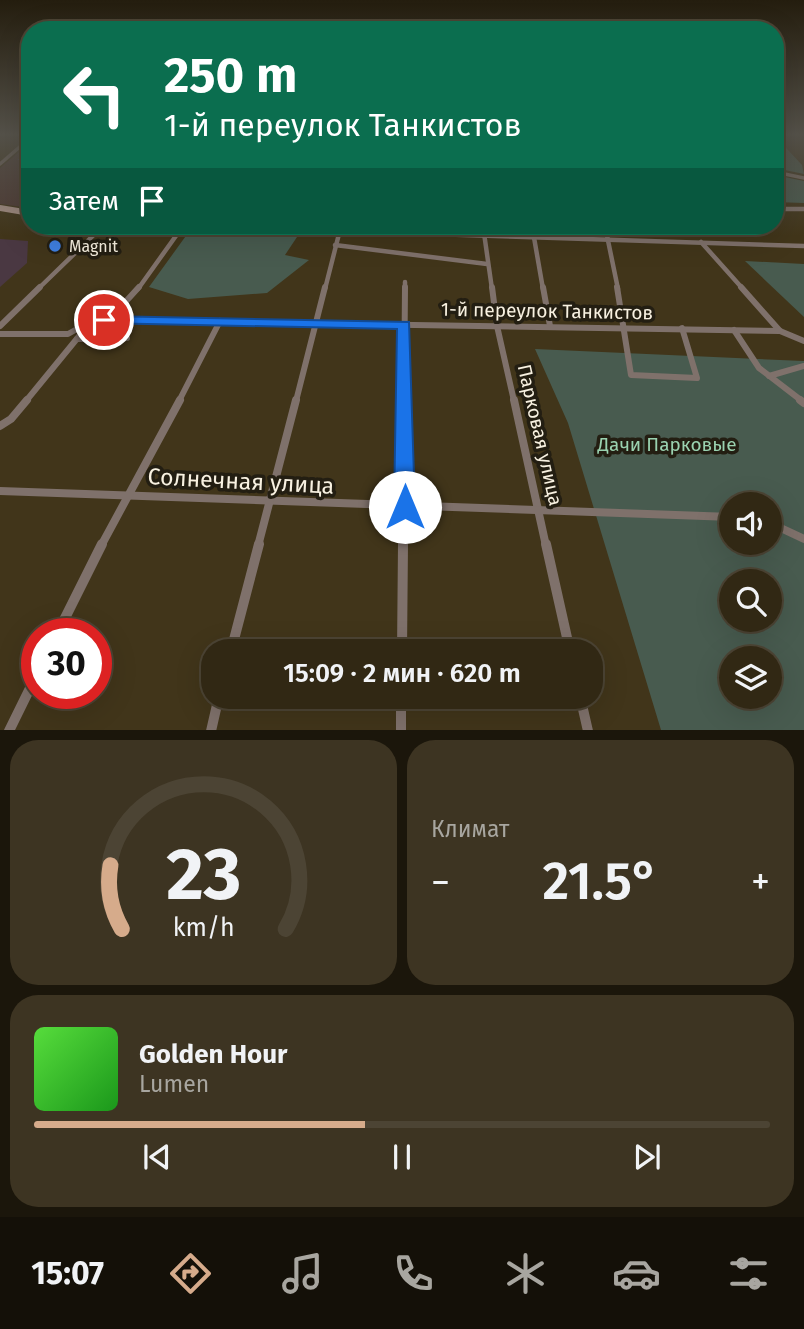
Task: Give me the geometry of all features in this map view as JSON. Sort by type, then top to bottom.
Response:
[{"type":"street","points":[[784,174],[804,178]]},
{"type":"street","points":[[0,208],[21,212]]},
{"type":"street","points":[[784,209],[804,209]]},
{"type":"street","points":[[0,326],[94,235]]},
{"type":"street","points":[[0,334],[68,334],[104,320],[123,308],[176,235]]},
{"type":"street","points":[[234,639],[338,235]]},
{"type":"street","points":[[467,235],[804,246]]},
{"type":"street","points":[[606,235],[632,375],[697,378],[682,328]]},
{"type":"street","name":"Парковая улица","points":[[485,236],[486,264],[497,326],[567,639]]},
{"type":"street","points":[[534,237],[550,326]]},
{"type":"street","points":[[701,242],[780,331],[804,341]]},
{"type":"street","points":[[335,245],[486,264]]},
{"type":"street","points":[[402,639],[405,282]]},
{"type":"street","name":"1-й переулок Танкистов","points":[[104,320],[780,331]]},
{"type":"street","points":[[65,618],[126,495],[163,432],[220,321]]},
{"type":"street","points":[[0,426],[11,419],[90,324]]},
{"type":"street","points":[[734,330],[759,368],[804,403]]},
{"type":"street","points":[[77,339],[127,338]]},
{"type":"street","points":[[769,376],[804,366]]},
{"type":"street","name":"Солнечная улица","points":[[0,491],[719,517]]},
{"type":"street","points":[[782,529],[804,539]]},
{"type":"street","points":[[9,730],[21,706]]},
{"type":"street","points":[[211,730],[216,709]]},
{"type":"street","points":[[401,709],[401,730]]},
{"type":"street","points":[[583,709],[588,730]]},
{"type":"shaded area","points":[[0,168],[21,168],[21,207],[0,204]]},
{"type":"shaded area","points":[[0,239],[28,241],[27,263],[0,287]]},
{"type":"green space","points":[[784,168],[803,168],[804,174],[784,170]]},
{"type":"green space","points":[[784,177],[804,181],[804,203],[784,202]]},
{"type":"green space","points":[[187,235],[298,235],[285,255],[309,260],[267,293],[188,299],[149,287]]},
{"type":"green space","points":[[745,261],[804,264],[804,317]]},
{"type":"green space","name":"Дачи Парковые","points":[[535,349],[804,361],[804,730],[661,730],[568,423]]},
{"type":"place","name":"Magnit","points":[[55,246]]},
{"type":"route","points":[[104,320],[404,325],[405,507]]}]
